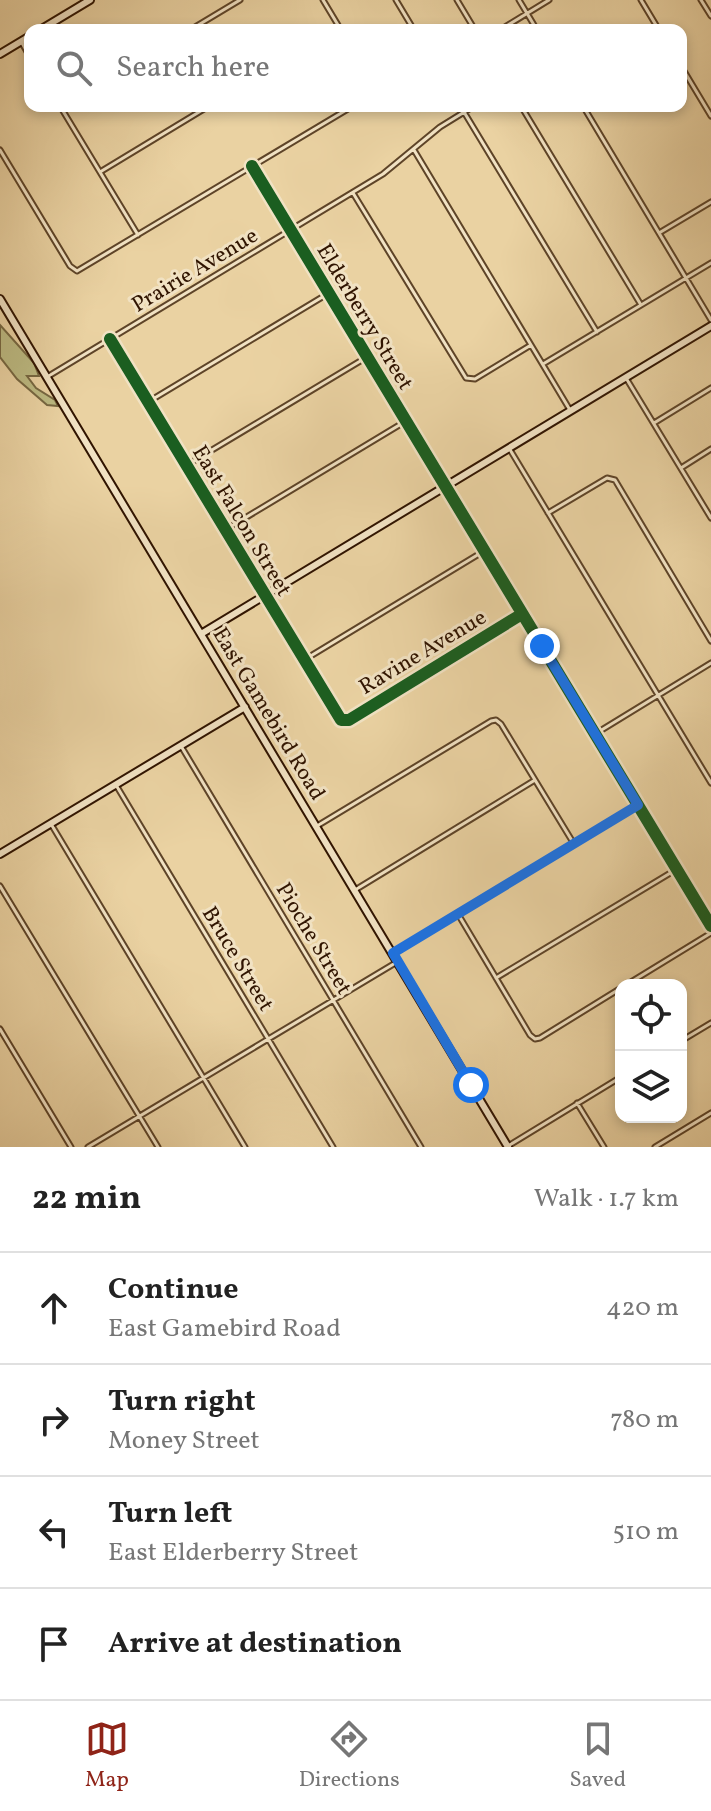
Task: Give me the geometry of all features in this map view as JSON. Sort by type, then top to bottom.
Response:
[{"type":"main road","points":[[49,24],[84,1]]},
{"type":"main road","points":[[0,54],[24,40]]},
{"type":"main road","name":"East Gamebird Road","points":[[0,299],[508,1146]]},
{"type":"main road","points":[[201,634],[711,323]]},
{"type":"main road","points":[[0,854],[245,707]]},
{"type":"street","points":[[200,24],[240,0]]},
{"type":"street","points":[[323,0],[338,24]]},
{"type":"street","points":[[396,0],[410,24]]},
{"type":"street","points":[[457,0],[471,24]]},
{"type":"street","points":[[519,0],[533,24]]},
{"type":"street","points":[[510,24],[549,0]]},
{"type":"street","points":[[641,0],[655,24]]},
{"type":"street","points":[[701,0],[711,16]]},
{"type":"street","points":[[21,42],[24,47]]},
{"type":"street","points":[[687,76],[711,116]]},
{"type":"street","points":[[65,112],[138,235]]},
{"type":"street","points":[[100,172],[199,112]]},
{"type":"street","points":[[0,150],[70,266],[80,270],[343,112]]},
{"type":"street","points":[[464,112],[597,332]]},
{"type":"street","name":"Prairie Avenue","points":[[47,377],[396,165],[430,135],[464,112]]},
{"type":"street","points":[[525,112],[641,305]]},
{"type":"street","points":[[587,112],[711,323]]},
{"type":"street","points":[[414,150],[570,411]]},
{"type":"street","name":"Elderberry Street","points":[[252,166],[711,926]]},
{"type":"street","points":[[353,192],[463,376],[468,379],[479,377],[531,345]]},
{"type":"street","points":[[659,233],[711,202]]},
{"type":"street","points":[[543,364],[711,263]]},
{"type":"street","points":[[148,402],[329,293]]},
{"type":"street","name":"East Falcon Street","points":[[110,339],[343,721]]},
{"type":"street","points":[[187,465],[367,357]]},
{"type":"street","points":[[626,377],[711,518]]},
{"type":"street","points":[[654,423],[711,388]]},
{"type":"street","points":[[225,530],[406,421]]},
{"type":"street","points":[[509,448],[711,783]]},
{"type":"street","points":[[681,468],[711,449]]},
{"type":"street","points":[[548,513],[599,483],[611,478],[615,480],[711,641]]},
{"type":"street","points":[[304,660],[484,551]]},
{"type":"street","name":"Ravine Avenue","points":[[343,721],[522,614]]},
{"type":"street","points":[[595,734],[711,663]]},
{"type":"street","points":[[317,826],[491,721],[497,721],[574,844]]},
{"type":"street","name":"Pioche Street","points":[[181,746],[421,1147]]},
{"type":"street","points":[[355,890],[535,780]]},
{"type":"street","name":"Bruce Street","points":[[116,785],[333,1147]]},
{"type":"street","points":[[393,953],[638,805]]},
{"type":"street","points":[[51,824],[245,1147]]},
{"type":"street","points":[[496,978],[677,869]]},
{"type":"street","points":[[0,886],[158,1147]]},
{"type":"street","points":[[458,914],[530,1035],[537,1039],[615,991]]},
{"type":"street","points":[[635,979],[711,933]]},
{"type":"street","points":[[88,1147],[397,961]]},
{"type":"street","points":[[687,1037],[711,1023]]},
{"type":"street","points":[[0,1029],[71,1147]]},
{"type":"street","points":[[508,1146],[615,1081]]},
{"type":"street","points":[[577,1103],[604,1147]]},
{"type":"street","points":[[655,1147],[711,1113]]},
{"type":"shaded area","points":[[0,325],[34,363],[39,376],[27,376],[58,406],[47,405],[17,379],[0,357]]},
{"type":"cycle path","points":[[252,166],[711,926]]},
{"type":"cycle path","points":[[110,339],[341,720],[349,720],[522,614]]},
{"type":"route","points":[[471,1085],[393,953],[638,805],[542,646]]}]
